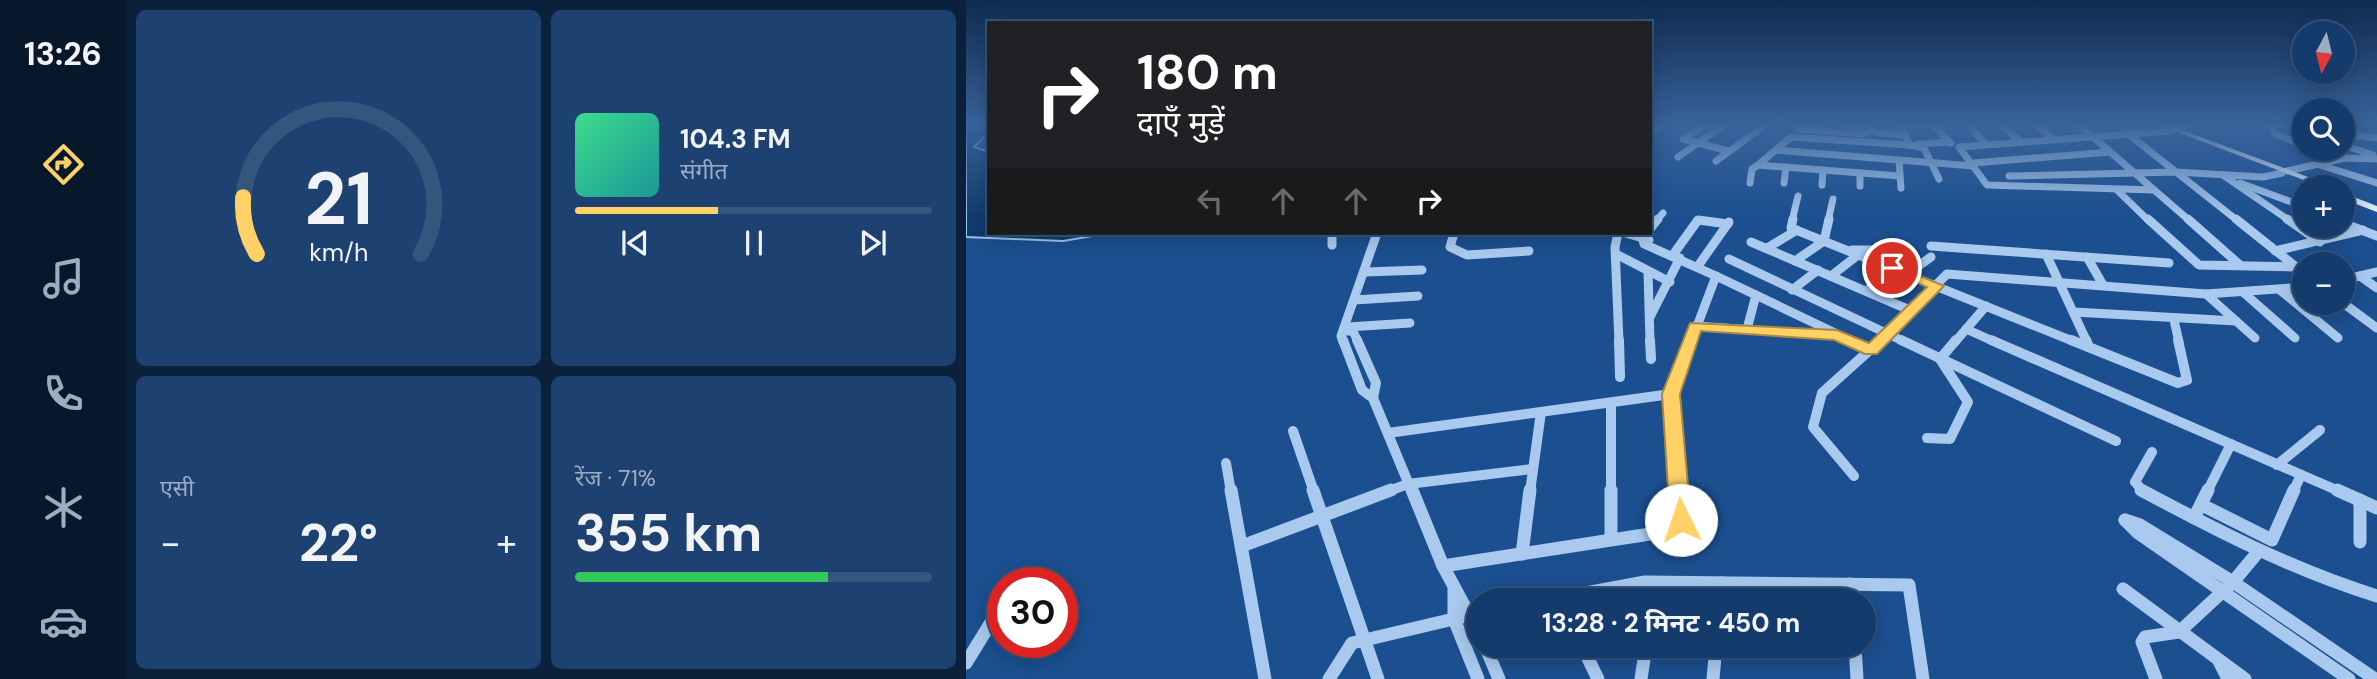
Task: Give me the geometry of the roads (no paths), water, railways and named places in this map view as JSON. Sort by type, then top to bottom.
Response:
[{"type":"main road","points":[[2241,156],[2294,175]]},
{"type":"main road","points":[[2285,172],[2292,175]]},
{"type":"main road","points":[[2355,199],[2377,207]]},
{"type":"street","points":[[1716,161],[1723,156]]},
{"type":"street","points":[[1750,183],[1752,169],[1769,156]]},
{"type":"street","points":[[1848,156],[1973,164],[2071,156]]},
{"type":"street","points":[[1927,156],[1939,179]]},
{"type":"street","points":[[1966,156],[1987,185],[2154,190]]},
{"type":"street","points":[[2114,156],[2240,265]]},
{"type":"street","points":[[2156,156],[2292,265]]},
{"type":"street","points":[[2355,158],[2377,158]]},
{"type":"street","points":[[1899,160],[1901,188]]},
{"type":"street","points":[[2009,176],[2219,172],[2263,177],[2332,161]]},
{"type":"street","points":[[2004,162],[2013,186]]},
{"type":"street","points":[[2320,164],[2377,183]]},
{"type":"street","points":[[1758,165],[1900,176]]},
{"type":"street","points":[[1784,183],[1786,167]]},
{"type":"street","points":[[1822,185],[1824,170]]},
{"type":"street","points":[[2219,172],[2320,242]]},
{"type":"street","points":[[1860,173],[1860,186]]},
{"type":"street","points":[[2234,182],[2254,186],[2292,202]]},
{"type":"street","points":[[2117,190],[2191,261],[2199,265],[2292,267]]},
{"type":"street","points":[[1798,196],[1791,228],[2178,383],[2187,380],[2175,320]]},
{"type":"street","points":[[1795,261],[1824,241],[1833,199]]},
{"type":"street","points":[[1652,227],[1663,213]]},
{"type":"street","points":[[1649,318],[1670,282],[1678,255],[1698,220],[1728,223],[1698,266]]},
{"type":"street","points":[[2355,227],[2377,236]]},
{"type":"street","points":[[1767,248],[1797,230]]},
{"type":"street","points":[[2275,251],[2363,230]]},
{"type":"street","points":[[1332,235],[1332,246]]},
{"type":"street","points":[[1376,235],[1341,336],[1362,390],[1373,398],[1454,590],[1466,604]]},
{"type":"street","points":[[1453,235],[1450,247],[1461,254],[1529,251]]},
{"type":"street","points":[[1618,235],[1616,254],[1620,377]]},
{"type":"street","points":[[1647,235],[1644,244],[1678,255],[1871,350]]},
{"type":"street","points":[[1751,242],[1912,311]]},
{"type":"street","points":[[1931,246],[2169,263]]},
{"type":"street","points":[[1848,251],[1894,247],[1874,261]]},
{"type":"street","points":[[1616,254],[1670,282]]},
{"type":"street","points":[[2046,254],[2089,347]]},
{"type":"street","points":[[1831,276],[1858,255]]},
{"type":"street","points":[[1907,274],[1931,257]]},
{"type":"street","points":[[2087,257],[2103,285]]},
{"type":"street","points":[[1729,259],[2116,440]]},
{"type":"street","points":[[1866,291],[1892,268]]},
{"type":"street","points":[[1365,272],[1422,270]]},
{"type":"street","points":[[1791,290],[1818,270]]},
{"type":"street","points":[[1648,271],[1651,359]]},
{"type":"street","points":[[2355,277],[2377,272]]},
{"type":"street","points":[[1854,476],[1813,427],[1822,393],[1871,350],[1947,275],[2206,294],[2292,289]]},
{"type":"street","points":[[1443,566],[1676,530],[1681,520],[1671,394],[1716,276]]},
{"type":"street","points":[[2360,276],[2377,288]]},
{"type":"street","points":[[2280,290],[2338,338]]},
{"type":"street","points":[[2244,293],[2295,338]]},
{"type":"street","points":[[2206,294],[2255,338]]},
{"type":"street","points":[[1747,329],[1756,295]]},
{"type":"street","points":[[1354,300],[1418,296]]},
{"type":"street","points":[[1940,359],[1986,306]]},
{"type":"street","points":[[2074,312],[2175,320],[2236,321]]},
{"type":"street","points":[[2355,312],[2377,328]]},
{"type":"street","points":[[1345,329],[1410,323]]},
{"type":"street","points":[[1695,326],[1837,335]]},
{"type":"street","points":[[1345,329],[1353,331],[1376,383],[1373,398]]},
{"type":"street","points":[[1966,329],[2377,508]]},
{"type":"street","points":[[1350,361],[1365,357]]},
{"type":"street","points":[[1927,438],[1951,439],[1968,402],[1940,359]]},
{"type":"street","points":[[1388,433],[1671,394]]},
{"type":"street","points":[[1611,403],[1611,539]]},
{"type":"street","points":[[1522,554],[1541,412]]},
{"type":"street","points":[[2277,464],[2320,430]]},
{"type":"street","points":[[1293,431],[1378,679]]},
{"type":"street","points":[[2194,518],[2231,444]]},
{"type":"street","points":[[2152,452],[2136,486],[2258,552],[2322,579],[2377,596]]},
{"type":"street","points":[[1226,463],[1265,679]]},
{"type":"street","points":[[1242,546],[1408,484],[1532,469]]},
{"type":"street","points":[[2202,505],[2272,540],[2301,475]]},
{"type":"street","points":[[2360,500],[2360,542]]},
{"type":"street","points":[[2349,679],[2227,587],[2140,525],[2125,520],[2138,534],[2227,587],[2375,679]]},
{"type":"street","points":[[2156,679],[2142,642],[2146,637],[2179,632],[2227,587],[2258,552]]},
{"type":"street","points":[[1615,588],[1645,582],[1909,585],[1923,679]]},
{"type":"street","points":[[1721,588],[1722,583]]},
{"type":"street","points":[[1850,584],[1850,588]]},
{"type":"street","points":[[2123,589],[2245,679]]},
{"type":"street","points":[[1454,590],[1454,619],[1478,679]]},
{"type":"street","points":[[1329,679],[1352,643],[1466,616]]},
{"type":"street","points":[[966,663],[987,629]]},
{"type":"street","points":[[1490,658],[1499,679]]},
{"type":"street","points":[[1588,658],[1598,679]]},
{"type":"street","points":[[1641,679],[1644,658]]},
{"type":"street","points":[[1713,679],[1715,658]]},
{"type":"street","points":[[1856,658],[1857,679]]},
{"type":"street","points":[[2218,659],[2228,679]]},
{"type":"water","points":[[966,156],[987,156],[987,235],[1098,235],[1063,241],[966,237]]}]
